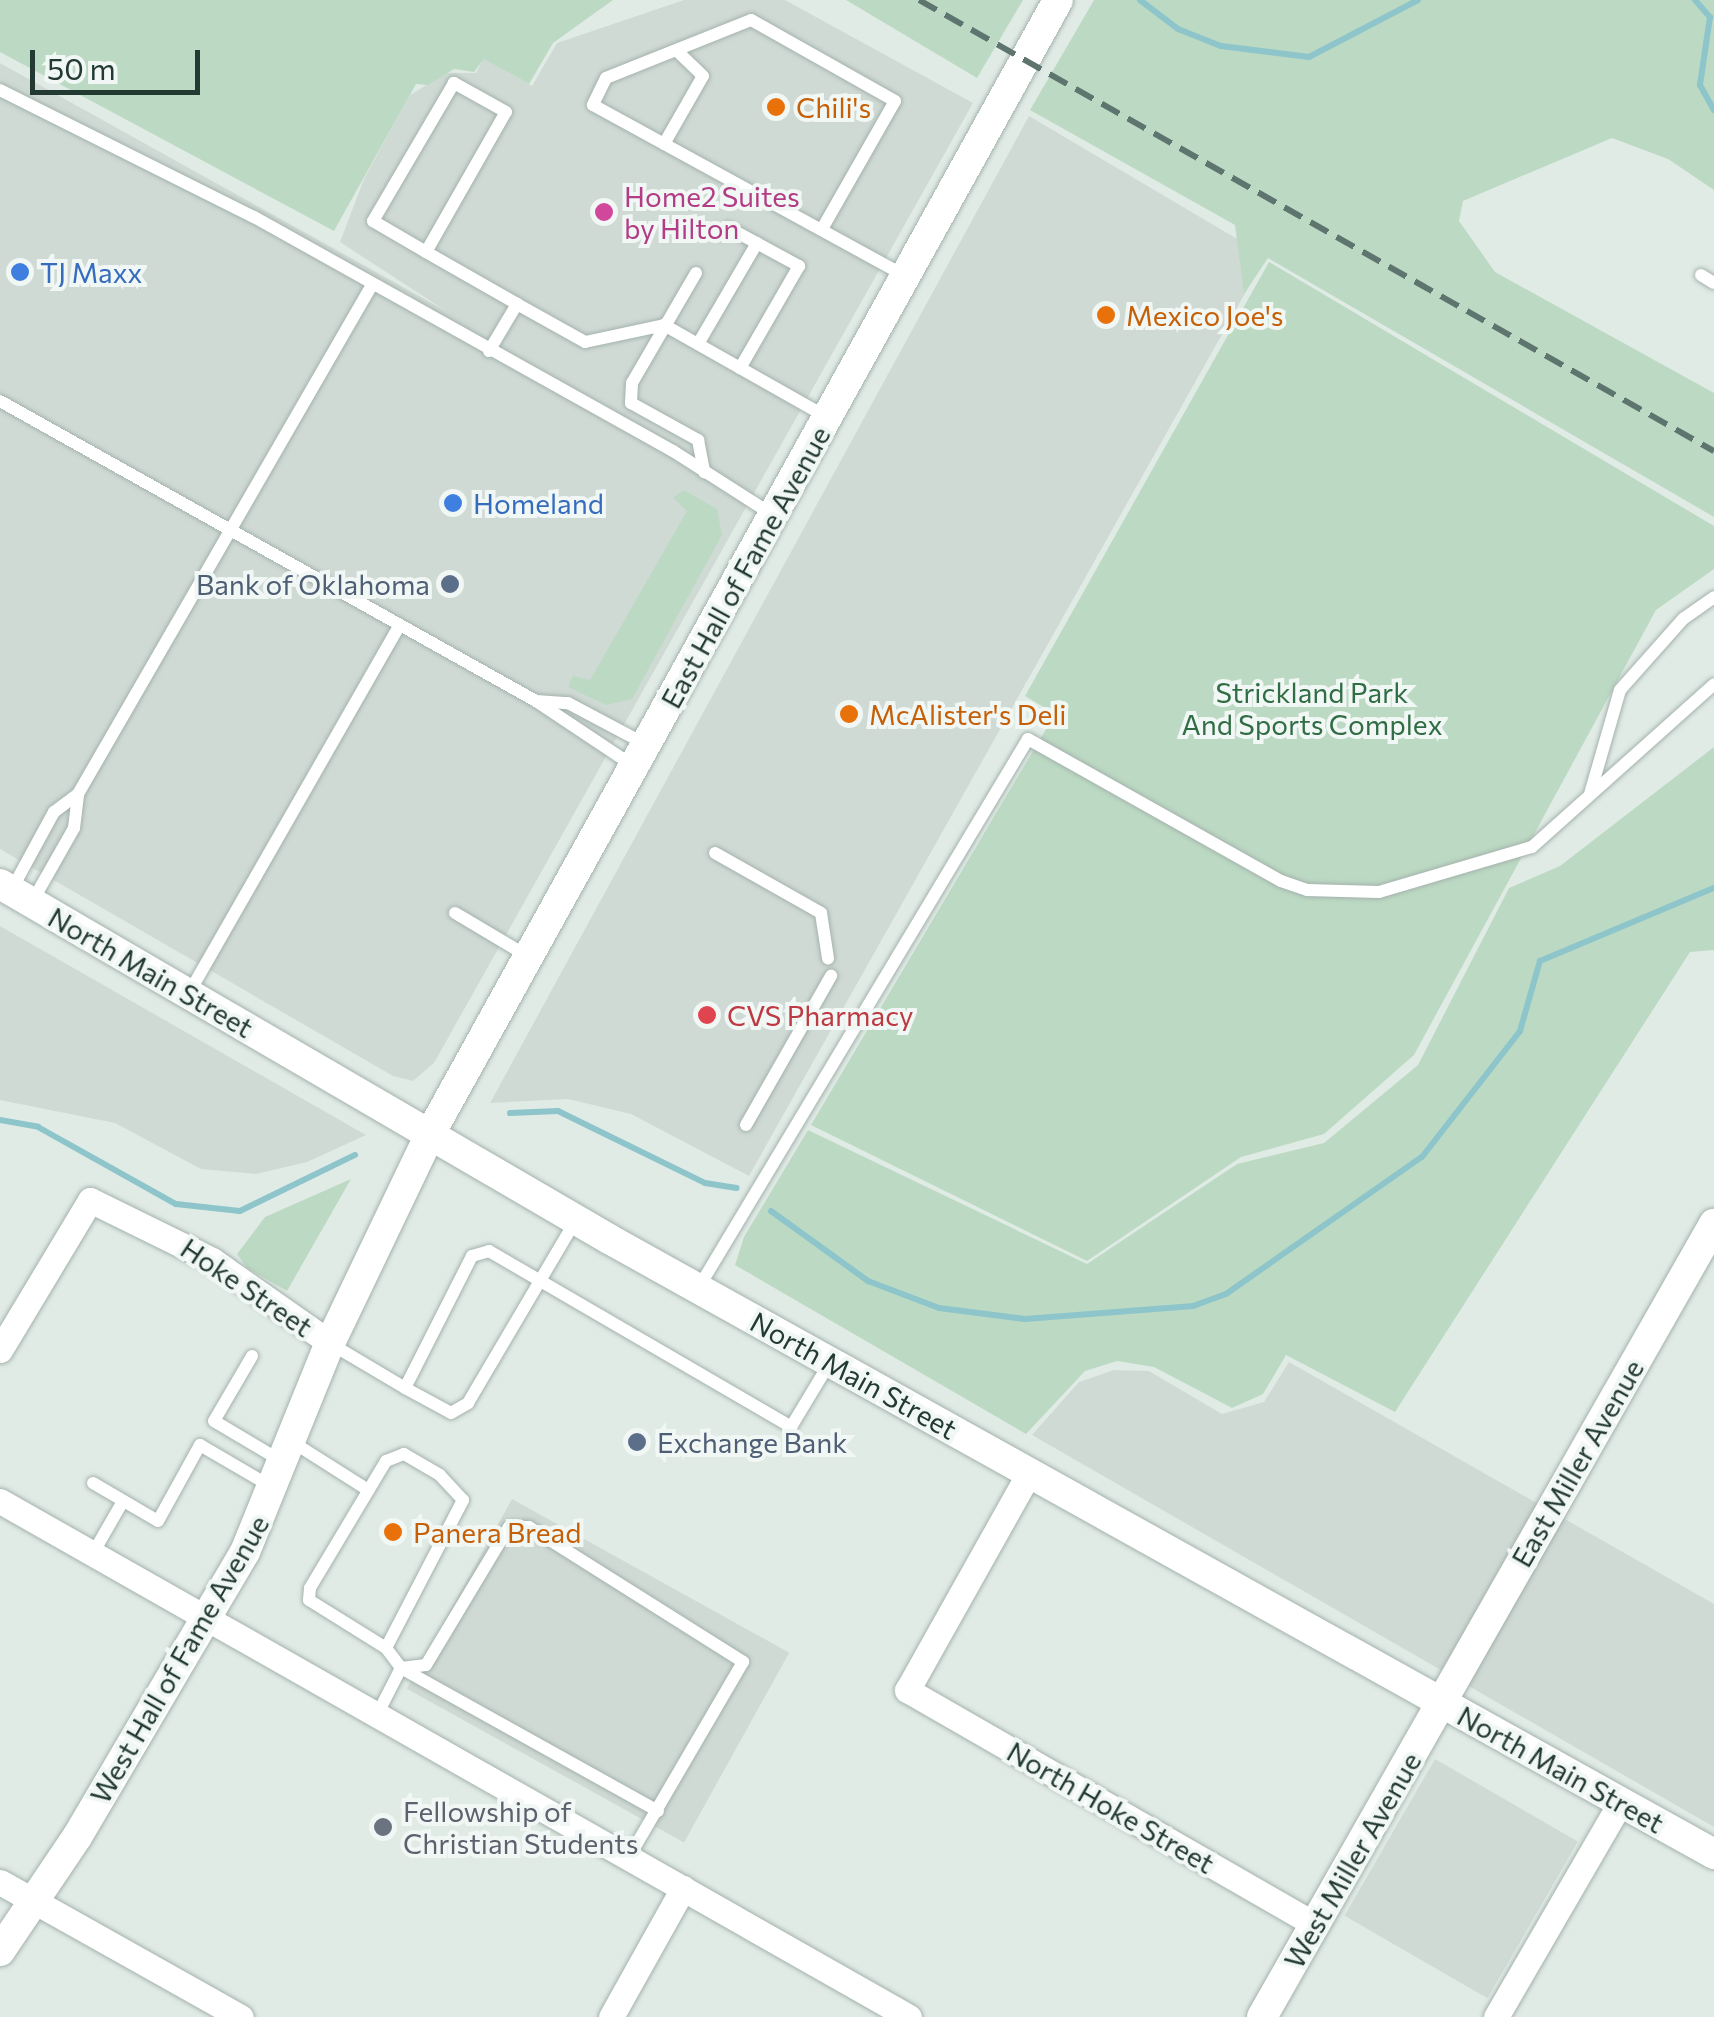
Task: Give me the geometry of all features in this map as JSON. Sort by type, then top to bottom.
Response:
[{"type":"main road","name":"East Hall of Fame Avenue","points":[[430,1134],[1058,0]]},
{"type":"main road","name":"North Main Street","points":[[14,892],[576,1220],[1714,1854]]},
{"type":"main road","name":"West Hall of Fame Avenue","points":[[0,1951],[205,1614],[284,1465],[330,1343],[430,1134]]},
{"type":"main road","name":"East Miller Avenue","points":[[1442,1703],[1714,1224]]},
{"type":"main road","name":"West Miller Avenue","points":[[1262,2017],[1442,1703]]},
{"type":"street","name":"Hoke Street","points":[[0,1350],[90,1200],[164,1232],[330,1343]]},
{"type":"street","name":"North Hoke Street","points":[[1029,1472],[907,1690],[1316,1924]]},
{"type":"street","points":[[0,1502],[92,1556],[205,1614],[909,2017]]},
{"type":"street","points":[[1496,2017],[1621,1802]]},
{"type":"street","points":[[0,1882],[242,2017]]},
{"type":"street","points":[[611,2017],[683,1888]]},
{"type":"lane","points":[[822,229],[895,100],[750,20],[606,78],[593,105],[906,276]]},
{"type":"lane","points":[[664,144],[703,76],[677,51]]},
{"type":"lane","points":[[426,252],[506,112],[454,83],[373,221],[426,252],[517,304],[585,342],[664,325],[828,418]]},
{"type":"lane","points":[[0,90],[254,218],[774,515]]},
{"type":"lane","points":[[720,233],[729,228],[799,266],[740,368]]},
{"type":"lane","points":[[698,344],[758,243]]},
{"type":"lane","points":[[696,273],[632,383],[631,403],[698,440],[704,472]]},
{"type":"lane","points":[[14,892],[54,812],[78,794],[372,284]]},
{"type":"lane","points":[[489,351],[517,304]]},
{"type":"lane","points":[[0,401],[229,532],[641,756]]},
{"type":"lane","points":[[1590,794],[1620,690],[1683,618],[1714,597]]},
{"type":"lane","points":[[189,993],[400,625]]},
{"type":"lane","points":[[698,1288],[1028,739],[1307,890],[1379,892],[1450,875],[1532,847],[1714,684]]},
{"type":"lane","points":[[536,701],[568,703],[641,756]]},
{"type":"lane","points":[[14,892],[74,828],[78,794]]},
{"type":"lane","points":[[714,853],[821,913],[828,958]]},
{"type":"lane","points":[[455,913],[529,957]]},
{"type":"lane","points":[[746,1125],[830,976]]},
{"type":"lane","points":[[330,1343],[451,1412],[468,1403],[576,1220]]},
{"type":"lane","points":[[405,1388],[472,1256],[489,1251],[791,1428],[830,1362]]},
{"type":"lane","points":[[252,1356],[214,1421],[284,1465]]},
{"type":"lane","points":[[94,1483],[158,1521],[200,1445],[368,1490]]},
{"type":"lane","points":[[386,1648],[463,1500],[440,1474],[404,1454],[386,1461],[310,1588],[309,1600],[386,1648],[402,1668],[658,1810]]},
{"type":"lane","points":[[92,1556],[124,1501]]},
{"type":"lane","points":[[402,1668],[426,1665],[509,1527],[529,1527],[743,1662],[629,1857]]},
{"type":"lane","points":[[378,1713],[402,1668]]},
{"type":"shaded area","points":[[684,0],[785,0],[973,103],[434,1063],[413,1081],[393,1076],[0,849],[0,63],[446,311],[340,242],[364,179],[409,96],[445,73],[476,73],[484,58],[532,86],[557,43]]},
{"type":"shaded area","points":[[1029,116],[1266,256],[749,1176],[631,1114],[568,1099],[490,1103]]},
{"type":"shaded area","points":[[0,926],[366,1135],[307,1162],[256,1174],[201,1169],[115,1123],[0,1100]]},
{"type":"shaded area","points":[[1289,1362],[1714,1604],[1714,1827],[1032,1435],[1079,1382],[1114,1370],[1149,1371],[1222,1414],[1264,1402]]},
{"type":"shaded area","points":[[512,1499],[789,1653],[684,1842],[407,1689]]},
{"type":"shaded area","points":[[1435,1759],[1578,1841],[1487,1998],[1344,1916]]},
{"type":"green space","points":[[0,0],[613,0],[553,43],[529,84],[484,59],[474,72],[454,69],[428,85],[416,84],[334,231],[0,52]]},
{"type":"green space","points":[[846,0],[1023,0],[977,78]]},
{"type":"green space","points":[[1094,0],[1714,0],[1714,190],[1668,159],[1612,138],[1463,201],[1459,221],[1495,272],[1714,393],[1714,517],[1268,258],[1244,294],[1235,225],[1030,110]]},
{"type":"green space","name":"Strickland Park And Sports Complex","points":[[1269,262],[1714,526],[1714,569],[1656,610],[1414,1055],[1324,1134],[1241,1157],[1087,1261],[811,1125],[1055,714],[1025,696]]},
{"type":"green space","points":[[684,490],[717,509],[722,535],[632,699],[606,705],[568,687],[573,676],[590,680],[687,511],[673,498]]},
{"type":"green space","points":[[1714,747],[1714,950],[1690,952],[1395,1412],[1286,1355],[1263,1394],[1232,1408],[1154,1367],[1117,1361],[1085,1371],[1026,1434],[735,1265],[744,1237],[808,1130],[1087,1264],[1237,1164],[1324,1143],[1418,1065],[1509,888],[1560,866]]},
{"type":"green space","points":[[351,1179],[287,1291],[247,1268],[237,1254],[265,1217]]},
{"type":"waterway","points":[[1140,0],[1178,29],[1221,46],[1309,57],[1418,0]]},
{"type":"waterway","points":[[1695,0],[1710,17],[1700,85],[1714,110]]},
{"type":"waterway","points":[[771,1211],[868,1281],[939,1308],[1025,1319],[1193,1306],[1226,1294],[1422,1157],[1520,1031],[1540,961],[1714,888]]},
{"type":"waterway","points":[[510,1113],[558,1111],[705,1183],[737,1188]]},
{"type":"waterway","points":[[0,1120],[38,1127],[176,1204],[240,1211],[355,1155]]},
{"type":"railway","points":[[919,0],[1714,451]]},
{"type":"place","name":"Chili's","points":[[776,107]]},
{"type":"place","name":"Home2 Suites by Hilton","points":[[604,212]]},
{"type":"place","name":"TJ Maxx","points":[[20,272]]},
{"type":"place","name":"Mexico Joe's","points":[[1106,315]]},
{"type":"place","name":"Homeland","points":[[453,503]]},
{"type":"place","name":"Bank of Oklahoma","points":[[450,584]]},
{"type":"place","name":"McAlister's Deli","points":[[849,714]]},
{"type":"place","name":"CVS Pharmacy","points":[[707,1015]]},
{"type":"place","name":"Exchange Bank","points":[[637,1442]]},
{"type":"place","name":"Panera Bread","points":[[393,1532]]},
{"type":"place","name":"Fellowship of Christian Students","points":[[383,1827]]}]
